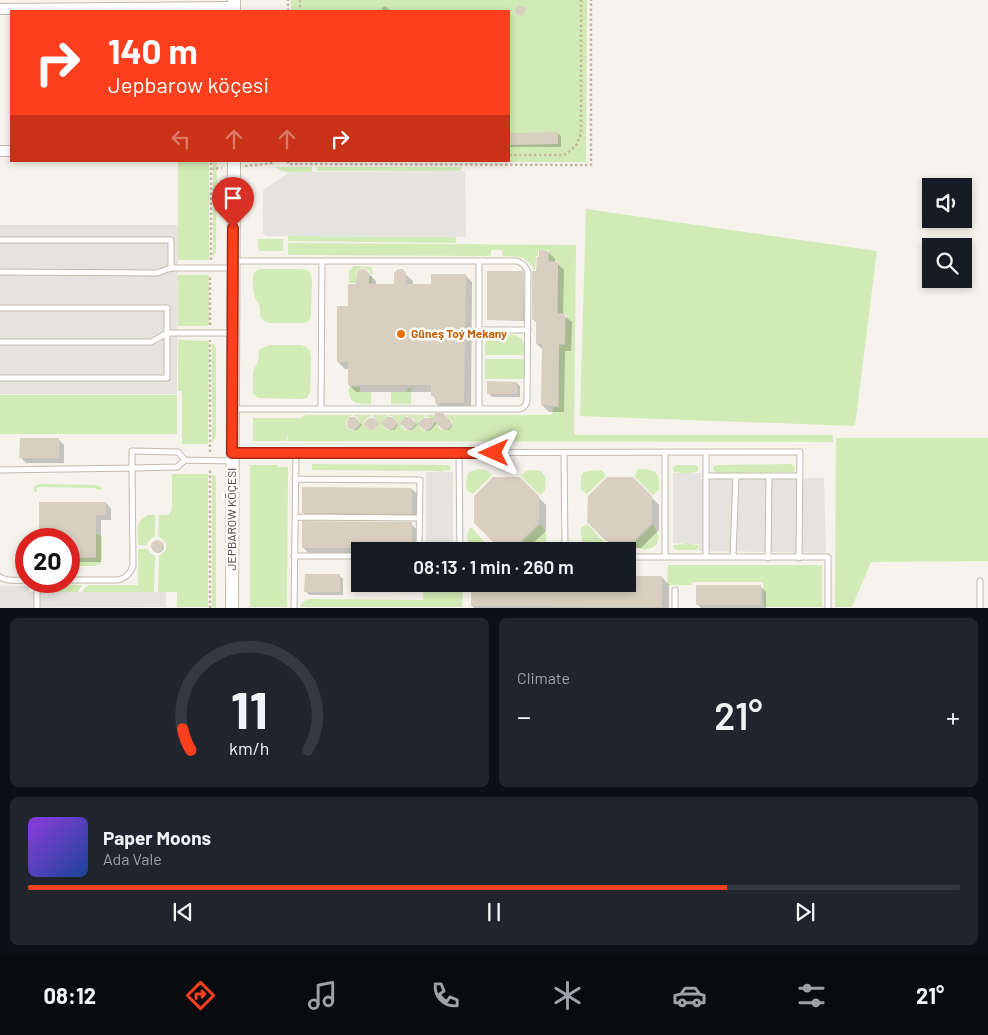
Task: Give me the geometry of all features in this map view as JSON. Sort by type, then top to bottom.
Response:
[{"type":"street","points":[[0,9],[234,6]]},
{"type":"street","name":"JEPBAROW KÖÇESI","points":[[232,608],[234,162]]},
{"type":"lane","points":[[0,240],[171,240],[171,268]]},
{"type":"lane","points":[[321,409],[322,261]]},
{"type":"lane","points":[[0,272],[157,273],[171,268],[210,268],[233,264],[322,261],[517,261],[526,266],[528,272],[527,400],[524,407],[520,409],[233,409]]},
{"type":"lane","points":[[479,261],[479,409]]},
{"type":"lane","points":[[0,308],[167,308],[167,378],[0,378]]},
{"type":"lane","points":[[479,330],[528,330]]},
{"type":"lane","points":[[0,342],[151,342],[167,333],[233,333]]},
{"type":"lane","points":[[80,580],[118,580],[129,575],[132,566],[132,451],[178,452],[185,460],[210,461],[233,457],[296,454],[800,452],[799,558]]},
{"type":"lane","points":[[665,452],[665,557]]},
{"type":"lane","points":[[706,452],[706,558]]},
{"type":"lane","points":[[459,453],[460,542]]},
{"type":"lane","points":[[564,453],[565,542]]},
{"type":"lane","points":[[294,608],[296,454]]},
{"type":"lane","points":[[0,470],[178,467],[185,460]]},
{"type":"lane","points":[[706,476],[800,476]]},
{"type":"lane","points":[[733,557],[736,476]]},
{"type":"lane","points":[[768,558],[769,476]]},
{"type":"lane","points":[[295,479],[420,480],[419,542]]},
{"type":"lane","points":[[295,517],[419,518]]},
{"type":"lane","points":[[294,556],[351,556]]},
{"type":"lane","points":[[636,557],[828,557],[828,608]]},
{"type":"lane","points":[[0,577],[3,580],[15,580]]},
{"type":"lane","points":[[980,581],[980,608]]},
{"type":"lane","points":[[675,608],[676,590]]},
{"type":"lane","points":[[37,593],[37,608]]},
{"type":"path","points":[[510,155],[564,155],[576,146],[581,134],[581,0]]},
{"type":"path","points":[[288,162],[288,164],[592,165],[591,0]]},
{"type":"path","points":[[210,608],[211,162]]},
{"type":"green space","points":[[291,0],[587,0],[586,162],[510,162],[510,10],[291,10]]},
{"type":"green space","points":[[178,162],[209,162],[209,259],[178,260]]},
{"type":"green space","points":[[213,162],[217,162],[216,252],[213,257]]},
{"type":"green space","points":[[275,167],[312,167],[312,172],[288,172]]},
{"type":"green space","points":[[317,167],[462,167],[460,171],[317,171]]},
{"type":"green space","points":[[586,209],[877,251],[855,426],[580,416]]},
{"type":"green space","points":[[288,236],[456,237],[456,243],[288,241]]},
{"type":"green space","points":[[258,239],[283,239],[283,251],[260,251]]},
{"type":"green space","points":[[288,243],[576,245],[574,435],[833,435],[833,442],[288,441],[288,434],[287,441],[253,441],[253,418],[352,415],[346,421],[346,426],[350,430],[356,430],[360,426],[360,421],[354,415],[370,415],[364,421],[364,426],[369,430],[374,430],[378,426],[378,421],[372,415],[388,415],[383,421],[383,426],[387,430],[392,430],[396,426],[396,420],[390,415],[407,415],[401,421],[401,426],[405,430],[411,430],[415,426],[415,420],[409,417],[409,415],[425,415],[419,421],[419,427],[423,431],[429,431],[433,426],[433,421],[427,415],[444,415],[438,421],[438,427],[442,430],[448,430],[452,426],[452,421],[446,415],[552,415],[553,407],[559,407],[559,350],[553,349],[553,345],[565,345],[566,314],[558,313],[558,261],[549,261],[549,250],[538,250],[534,270],[525,259],[503,256],[502,250],[491,250],[491,256],[288,255]]},
{"type":"green space","points":[[354,266],[372,267],[372,274],[366,268],[360,268],[356,272],[356,278],[360,282],[366,282],[372,276],[372,283],[349,283],[349,271]]},
{"type":"green space","points":[[260,269],[302,269],[309,271],[312,280],[311,315],[309,321],[303,323],[270,323],[261,318],[253,285],[254,273]]},
{"type":"green space","points":[[178,275],[209,275],[209,325],[178,326]]},
{"type":"green space","points":[[494,335],[515,335],[521,338],[524,344],[524,355],[485,355],[486,340]]},
{"type":"green space","points":[[178,340],[209,341],[208,444],[182,444],[182,391],[178,391]]},
{"type":"green space","points":[[212,343],[216,348],[216,434],[212,443]]},
{"type":"green space","points":[[271,345],[301,345],[310,351],[310,392],[307,398],[258,398],[253,394],[253,371],[258,362],[259,350]]},
{"type":"green space","points":[[485,359],[524,359],[524,379],[485,379]]},
{"type":"green space","points":[[349,387],[360,387],[360,392],[371,392],[371,404],[354,402],[350,397]]},
{"type":"green space","points":[[408,388],[411,388],[411,404],[391,404],[391,392],[407,392]]},
{"type":"green space","points":[[0,395],[177,395],[177,434],[0,434]]},
{"type":"green space","points":[[836,438],[988,438],[988,561],[871,562],[852,607],[835,607]]},
{"type":"green space","points":[[312,464],[450,466],[450,470],[442,471],[442,542],[439,542],[439,471],[312,470]]},
{"type":"green space","points":[[791,464],[795,467],[794,472],[717,473],[713,470],[713,467],[717,465]]},
{"type":"green space","points":[[250,465],[288,467],[287,607],[250,607]]},
{"type":"green space","points":[[677,465],[695,465],[699,467],[697,472],[688,473],[689,544],[698,545],[699,547],[696,550],[676,550],[673,547],[674,545],[684,544],[684,473],[674,472],[673,467]]},
{"type":"green space","points":[[478,469],[486,470],[492,475],[473,494],[467,490],[466,479],[471,472]]},
{"type":"green space","points":[[638,469],[653,471],[658,475],[659,490],[653,495],[634,476]]},
{"type":"green space","points":[[602,470],[606,476],[587,494],[581,490],[581,477],[583,473]]},
{"type":"green space","points":[[526,471],[541,471],[546,478],[545,490],[540,495],[521,476]]},
{"type":"green space","points":[[172,474],[208,474],[208,607],[177,607],[177,592],[158,592],[159,555],[166,550],[166,543],[158,537],[159,515],[168,515],[172,510]]},
{"type":"green space","points":[[212,474],[216,476],[216,608],[212,607]]},
{"type":"green space","points":[[40,484],[95,485],[102,489],[40,487],[37,488],[37,492],[34,492],[34,487]]},
{"type":"green space","points":[[155,515],[155,537],[147,545],[138,545],[139,523],[144,517]]},
{"type":"green space","points":[[540,524],[546,533],[545,542],[522,542]]},
{"type":"green space","points":[[587,524],[604,542],[584,542],[581,537],[581,528]]},
{"type":"green space","points":[[653,524],[659,536],[657,544],[652,548],[642,549],[636,547],[635,542]]},
{"type":"green space","points":[[471,527],[484,542],[468,542],[468,531]]},
{"type":"green space","points":[[96,534],[101,535],[102,538],[102,559],[100,564],[80,566],[80,558],[96,558]]},
{"type":"green space","points":[[138,549],[147,549],[155,556],[154,592],[82,592],[89,585],[138,585]]},
{"type":"green space","points":[[668,565],[822,565],[822,607],[764,607],[763,582],[692,582],[691,585],[667,585]]},
{"type":"green space","points":[[423,592],[463,592],[462,607],[301,607],[306,600],[310,599],[423,600]]},
{"type":"shaded area","points":[[465,171],[466,237],[266,236],[263,233],[263,190],[290,172]]},
{"type":"shaded area","points":[[0,225],[178,225],[177,394],[0,394]]},
{"type":"shaded area","points":[[426,472],[453,472],[453,542],[426,542]]},
{"type":"shaded area","points":[[673,473],[701,473],[701,479],[824,478],[826,553],[699,551],[699,544],[673,543]]},
{"type":"shaded area","points":[[0,586],[15,586],[15,593],[166,592],[166,607],[0,608]]},
{"type":"building","points":[[518,5],[527,8],[522,16],[515,13]]},
{"type":"building","points":[[558,132],[558,144],[510,145],[510,133]]},
{"type":"building","points":[[539,250],[548,251],[548,262],[558,262],[557,314],[565,313],[565,344],[559,344],[558,406],[541,405],[542,344],[536,344],[536,320],[532,320],[532,271],[536,271]]},
{"type":"building","name":"Güneş Toý Mekany","points":[[360,269],[365,269],[369,273],[369,284],[394,284],[394,273],[398,269],[403,269],[406,273],[406,284],[431,284],[431,274],[466,274],[464,403],[435,403],[435,396],[431,396],[431,385],[348,385],[348,362],[337,362],[337,306],[348,306],[348,284],[356,284],[357,272]]},
{"type":"building","points":[[487,271],[523,271],[523,320],[487,320]]},
{"type":"building","points":[[487,381],[517,382],[517,394],[487,394]]},
{"type":"building","points":[[435,413],[443,413],[451,421],[451,426],[448,429],[443,430],[435,422],[428,430],[424,430],[417,424],[423,418],[435,418]]},
{"type":"building","points":[[350,417],[355,417],[361,423],[355,429],[350,429],[347,426],[347,421]]},
{"type":"building","points":[[387,417],[392,417],[398,423],[392,429],[387,429],[381,423]]},
{"type":"building","points":[[405,417],[410,417],[416,423],[411,429],[406,429],[400,423]]},
{"type":"building","points":[[369,418],[374,418],[380,423],[374,430],[369,430],[363,424]]},
{"type":"building","points":[[20,438],[59,438],[59,458],[19,458]]},
{"type":"building","points":[[493,477],[520,477],[539,496],[539,523],[520,542],[493,542],[474,523],[474,496]]},
{"type":"building","points":[[607,477],[633,477],[652,496],[652,523],[633,541],[606,541],[587,522],[588,496]]},
{"type":"building","points":[[302,487],[412,488],[412,514],[302,513]]},
{"type":"building","points":[[39,502],[106,502],[106,515],[96,515],[96,557],[80,558],[80,528],[39,528]]},
{"type":"building","points":[[302,521],[412,522],[412,542],[351,542],[351,548],[302,548]]},
{"type":"building","points":[[155,540],[159,540],[163,546],[159,552],[155,552],[151,548],[151,544]]},
{"type":"building","points":[[305,574],[340,574],[340,592],[304,592]]},
{"type":"building","points":[[636,576],[662,576],[662,607],[471,606],[471,592],[636,592]]},
{"type":"building","points":[[696,585],[761,585],[761,605],[696,605]]},
{"type":"place","name":"Güneş Toý Mekany","points":[[401,334]]},
{"type":"route","points":[[233,228],[232,453],[494,453]]}]
